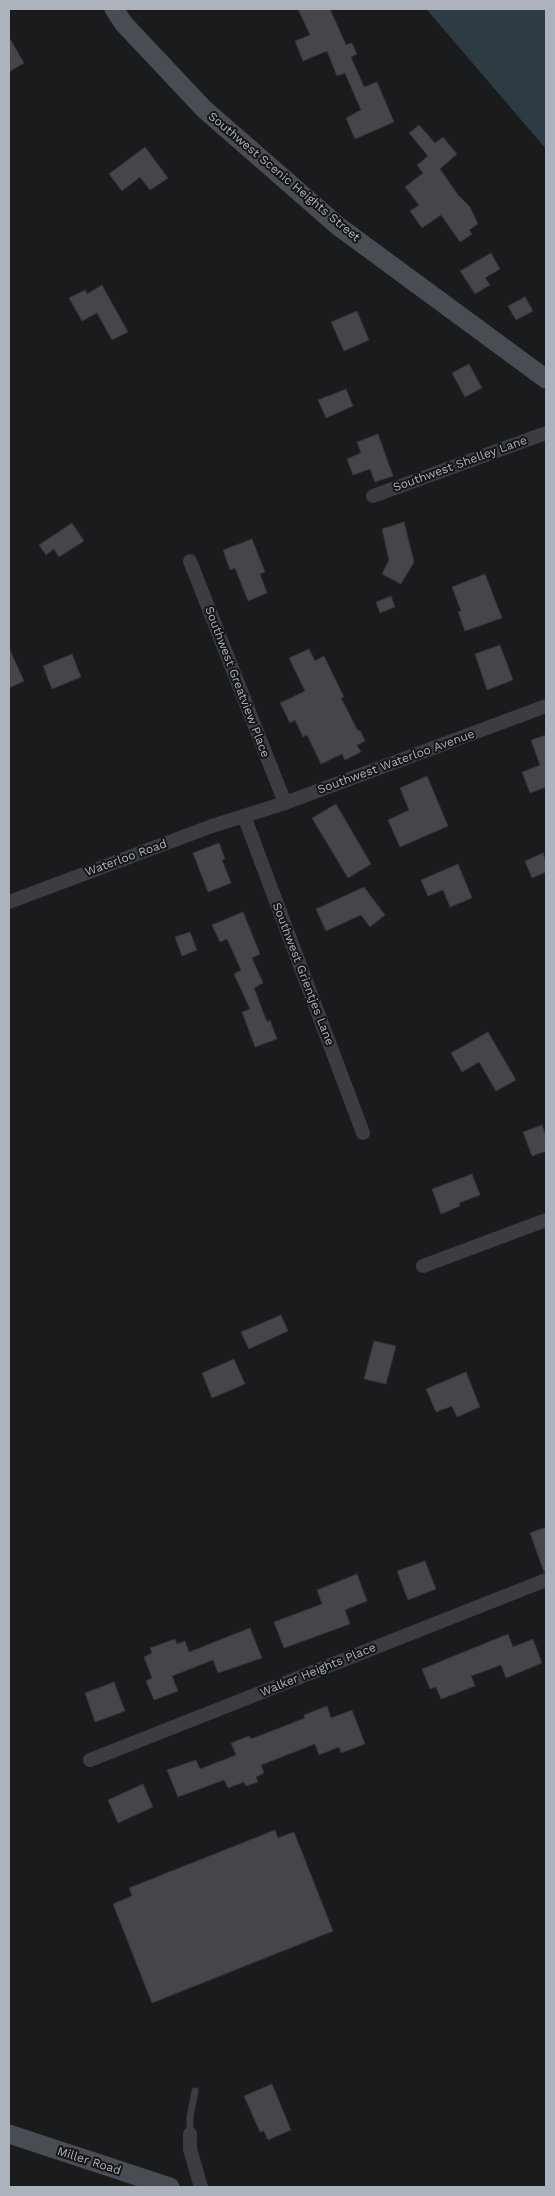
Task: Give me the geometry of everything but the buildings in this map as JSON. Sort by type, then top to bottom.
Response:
[{"type":"street","name":"Southwest Scenic Heights Street","points":[[114,9],[124,24],[204,109],[338,226],[458,312],[546,379]]},
{"type":"street","name":"Southwest Shelley Lane","points":[[373,496],[546,433]]},
{"type":"street","name":"Southwest Greatview Place","points":[[190,561],[285,804]]},
{"type":"street","name":"Southwest Waterloo Avenue","points":[[244,816],[285,804],[546,706]]},
{"type":"street","name":"Waterloo Road","points":[[9,902],[133,855],[244,816]]},
{"type":"street","name":"Southwest Grientjes Lane","points":[[244,816],[363,1133]]},
{"type":"street","points":[[423,1266],[546,1220]]},
{"type":"street","name":"Walker Heights Place","points":[[90,1760],[546,1580]]},
{"type":"street","name":"Miller Road","points":[[9,2134],[170,2187]]},
{"type":"street","points":[[190,2134],[190,2149],[201,2187]]},
{"type":"lane","points":[[190,2134],[190,2117],[195,2091]]},
{"type":"shaded area","points":[[427,9],[546,9],[546,149],[428,11]]}]
